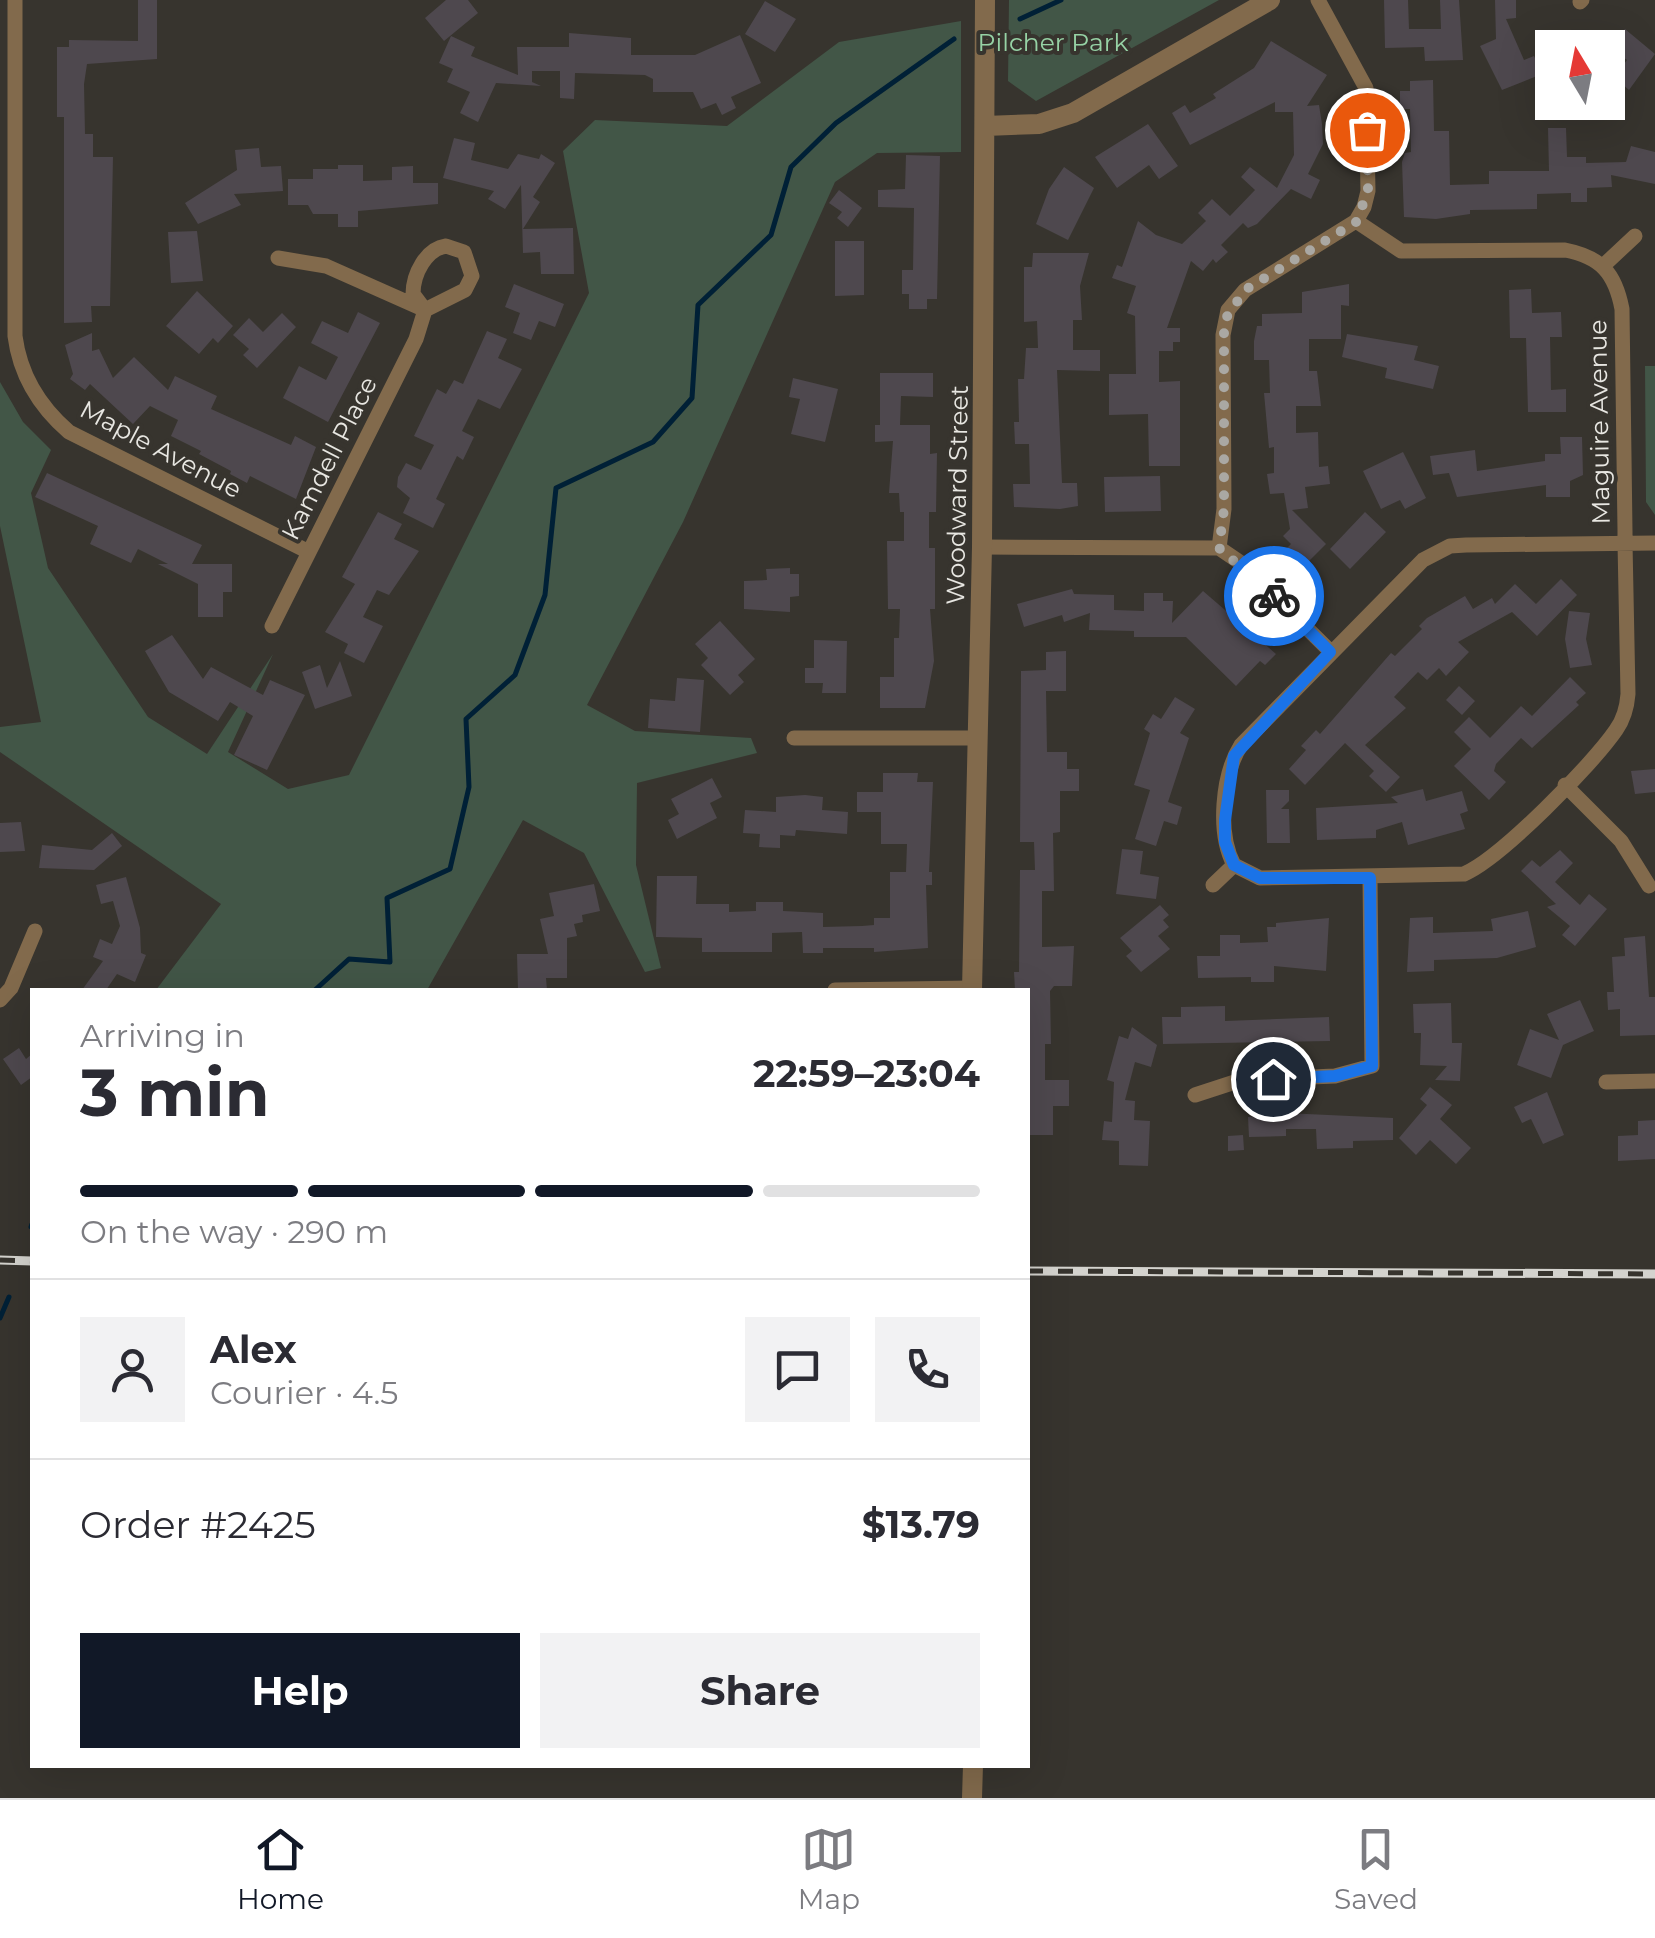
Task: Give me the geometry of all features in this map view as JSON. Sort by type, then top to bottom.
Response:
[{"type":"street","name":"Maple Avenue","points":[[15,0],[7,229],[17,352],[44,408],[87,443],[309,552]]},
{"type":"street","name":"Woodward Street","points":[[972,988],[982,547],[985,0]]},
{"type":"street","points":[[985,126],[1039,124],[1073,113],[1270,0]]},
{"type":"street","points":[[1219,548],[1224,509],[1223,334],[1228,310],[1245,290],[1356,222],[1368,191],[1366,88],[1318,0]]},
{"type":"street","points":[[1356,222],[1402,251],[1565,250],[1587,254],[1604,265],[1635,236]]},
{"type":"street","name":"Kamdell Place","points":[[437,247],[457,248],[470,261],[469,283],[444,303],[425,310],[413,294],[416,276],[437,247]]},
{"type":"street","points":[[278,258],[336,269],[425,310]]},
{"type":"street","name":"Maguire Avenue","points":[[1234,865],[1260,878],[1452,876],[1476,869],[1614,734],[1627,707],[1622,309],[1614,279],[1604,265]]},
{"type":"street","name":"Kamdell Place","points":[[272,626],[416,338],[425,310]]},
{"type":"street","points":[[1212,885],[1234,865],[1225,842],[1225,820],[1234,756],[1330,652],[1423,560],[1450,546],[1655,543]]},
{"type":"street","points":[[982,547],[1219,548],[1240,563],[1330,652]]},
{"type":"street","points":[[794,738],[977,738]]},
{"type":"street","points":[[1565,785],[1621,841],[1649,886]]},
{"type":"street","points":[[1195,1095],[1241,1080],[1335,1076],[1372,1066],[1370,878]]},
{"type":"street","points":[[0,1000],[11,988],[34,931]]},
{"type":"street","points":[[1606,1082],[1655,1082]]},
{"type":"street","points":[[972,1798],[973,1768]]},
{"type":"green space","name":"Pilcher Park","points":[[1009,0],[1219,0],[1036,101],[1008,81]]},
{"type":"green space","points":[[961,21],[961,152],[877,153],[835,182],[683,522],[587,705],[635,731],[751,738],[757,753],[637,783],[636,865],[661,968],[645,972],[584,853],[523,820],[428,988],[158,988],[221,904],[0,752],[0,727],[41,722],[0,526],[0,382],[23,422],[51,450],[31,493],[48,568],[148,717],[207,754],[273,654],[228,752],[288,789],[349,775],[589,293],[563,151],[595,120],[727,126],[839,42]]},
{"type":"green space","points":[[1645,366],[1655,366],[1655,515],[1646,502]]},
{"type":"building","points":[[138,0],[157,0],[157,59],[87,64],[84,84],[85,134],[93,134],[93,157],[113,157],[110,306],[91,306],[92,322],[64,323],[64,117],[57,117],[57,47],[69,47],[69,40],[138,41]]},
{"type":"building","points":[[446,0],[468,0],[478,13],[444,41],[425,18]]},
{"type":"building","points":[[1384,0],[1408,0],[1409,29],[1441,29],[1440,0],[1459,0],[1463,60],[1425,61],[1424,47],[1385,48]]},
{"type":"building","points":[[1495,0],[1516,0],[1516,18],[1506,19],[1524,60],[1534,56],[1535,77],[1502,90],[1480,46],[1496,39]]},
{"type":"building","points":[[765,1],[796,19],[775,52],[745,34]]},
{"type":"building","points":[[1624,30],[1655,54],[1629,90],[1625,87]]},
{"type":"building","points":[[569,33],[631,38],[631,55],[695,55],[740,35],[761,83],[731,97],[736,108],[722,115],[716,103],[701,109],[693,92],[653,92],[653,79],[645,75],[575,73],[574,99],[560,98],[560,71],[532,71],[532,82],[541,86],[496,83],[478,122],[460,113],[470,92],[447,82],[453,69],[439,63],[451,36],[475,47],[471,56],[518,75],[517,47],[569,47]]},
{"type":"building","points":[[1271,41],[1327,75],[1307,106],[1319,105],[1323,144],[1308,174],[1320,180],[1311,199],[1291,189],[1257,224],[1248,228],[1243,223],[1221,245],[1228,252],[1216,263],[1213,259],[1203,271],[1191,261],[1167,328],[1180,328],[1180,342],[1173,342],[1173,351],[1159,351],[1159,382],[1180,381],[1180,466],[1149,466],[1148,414],[1109,415],[1109,374],[1136,374],[1135,316],[1127,313],[1136,286],[1112,278],[1117,265],[1122,267],[1138,221],[1156,235],[1182,244],[1206,221],[1198,213],[1212,199],[1230,216],[1255,190],[1241,177],[1250,167],[1277,188],[1294,155],[1293,112],[1275,112],[1275,102],[1190,145],[1172,113],[1185,105],[1190,113],[1216,98],[1213,94],[1254,68]]},
{"type":"building","points":[[1433,80],[1434,131],[1449,131],[1450,185],[1489,184],[1489,171],[1549,171],[1548,128],[1566,128],[1567,157],[1586,157],[1586,163],[1626,162],[1631,146],[1655,152],[1655,184],[1611,175],[1612,187],[1587,188],[1587,202],[1571,202],[1571,193],[1537,194],[1537,209],[1470,210],[1470,214],[1436,219],[1404,217],[1402,162],[1405,153],[1411,152],[1410,109],[1400,109],[1400,91],[1410,91],[1410,81]]},
{"type":"building","points":[[1148,124],[1178,166],[1159,179],[1149,165],[1117,188],[1095,157]]},
{"type":"building","points":[[454,138],[475,143],[471,160],[508,169],[518,154],[539,159],[541,154],[555,163],[533,197],[540,202],[523,229],[573,228],[574,274],[541,274],[540,252],[523,253],[521,185],[505,209],[488,199],[494,191],[443,178]]},
{"type":"building","points":[[259,148],[261,167],[281,166],[283,191],[234,194],[241,205],[198,224],[185,203],[237,170],[235,150]]},
{"type":"building","points":[[906,155],[940,156],[937,299],[927,299],[927,309],[909,309],[909,294],[902,294],[902,270],[913,270],[914,208],[878,207],[878,190],[905,189]]},
{"type":"building","points":[[338,165],[363,165],[363,181],[392,180],[392,167],[413,166],[413,183],[438,183],[438,204],[358,211],[358,227],[338,227],[338,214],[313,214],[308,205],[288,205],[288,179],[313,179],[313,169],[338,169]]},
{"type":"building","points":[[1064,167],[1094,188],[1068,240],[1036,224],[1049,189]]},
{"type":"building","points":[[839,190],[862,208],[848,227],[837,218],[842,212],[829,203]]},
{"type":"building","points":[[197,231],[203,281],[171,283],[168,232]]},
{"type":"building","points":[[835,241],[864,241],[864,295],[835,296]]},
{"type":"building","points":[[1033,253],[1089,253],[1080,286],[1082,320],[1073,320],[1073,350],[1100,350],[1100,371],[1057,370],[1062,483],[1077,483],[1078,506],[1060,509],[1014,507],[1013,484],[1030,484],[1029,444],[1015,444],[1014,422],[1019,422],[1018,379],[1024,379],[1026,348],[1038,348],[1037,321],[1024,322],[1024,267],[1032,267]]},
{"type":"building","points":[[514,284],[564,304],[555,327],[539,321],[531,340],[513,333],[520,313],[505,307]]},
{"type":"building","points":[[1349,284],[1349,306],[1341,305],[1341,339],[1309,339],[1309,371],[1317,371],[1321,406],[1296,406],[1296,433],[1318,432],[1319,467],[1328,466],[1330,484],[1305,487],[1308,508],[1292,510],[1326,544],[1302,568],[1284,551],[1291,544],[1283,536],[1290,529],[1284,493],[1270,494],[1267,474],[1274,473],[1274,447],[1269,448],[1264,393],[1270,393],[1269,360],[1254,360],[1254,341],[1257,326],[1262,326],[1262,314],[1302,313],[1302,292]]},
{"type":"building","points":[[1531,289],[1532,313],[1561,312],[1562,337],[1550,337],[1551,390],[1566,389],[1566,412],[1528,412],[1526,338],[1510,338],[1509,290]]},
{"type":"building","points":[[197,291],[233,326],[218,343],[213,338],[199,354],[166,326]]},
{"type":"building","points":[[358,312],[380,323],[328,422],[283,398],[299,366],[326,380],[338,357],[311,343],[322,321],[348,333]]},
{"type":"building","points":[[282,313],[296,327],[257,368],[243,355],[249,349],[233,335],[249,318],[263,332]]},
{"type":"building","points":[[487,331],[507,339],[498,358],[522,369],[500,409],[478,399],[462,431],[474,437],[463,460],[457,456],[436,499],[445,504],[433,528],[403,513],[410,498],[397,487],[398,477],[406,463],[421,470],[434,445],[414,436],[437,389],[446,394],[454,380],[463,384]]},
{"type":"building","points":[[92,333],[92,351],[99,349],[113,378],[134,357],[168,390],[175,376],[217,396],[211,409],[291,445],[295,436],[316,447],[296,499],[250,476],[247,483],[199,454],[201,451],[171,436],[178,420],[150,406],[133,424],[90,384],[85,390],[70,379],[73,374],[65,345]]},
{"type":"building","points":[[1347,334],[1418,346],[1414,360],[1439,366],[1433,389],[1385,378],[1387,368],[1342,357]]},
{"type":"building","points":[[880,373],[933,373],[933,397],[901,396],[900,425],[930,425],[930,454],[937,453],[936,512],[929,512],[929,548],[935,548],[935,609],[930,609],[934,661],[925,708],[880,708],[880,677],[894,677],[894,638],[899,638],[900,609],[888,609],[887,541],[904,541],[904,512],[900,512],[899,493],[889,493],[893,441],[875,442],[875,425],[880,425]]},
{"type":"building","points":[[793,378],[838,389],[825,442],[791,434],[800,399],[789,397]]},
{"type":"building","points":[[1560,437],[1582,437],[1583,475],[1570,481],[1570,497],[1546,497],[1546,485],[1457,497],[1449,473],[1433,475],[1430,456],[1475,450],[1477,471],[1545,461],[1545,454],[1561,454]]},
{"type":"building","points":[[1403,452],[1426,498],[1405,509],[1400,500],[1381,509],[1363,471]]},
{"type":"building","points":[[47,473],[202,545],[192,564],[232,564],[232,592],[223,592],[223,617],[198,617],[198,584],[158,564],[168,564],[138,549],[131,563],[90,544],[98,526],[35,497]]},
{"type":"building","points":[[1160,476],[1161,511],[1105,512],[1104,477]]},
{"type":"building","points":[[378,512],[402,524],[394,539],[419,551],[389,595],[377,590],[363,617],[383,626],[364,663],[344,653],[348,644],[325,632],[355,584],[342,577]]},
{"type":"building","points":[[1365,512],[1386,532],[1350,569],[1330,549]]},
{"type":"building","points":[[790,568],[790,574],[799,574],[799,596],[790,597],[790,612],[744,609],[744,581],[767,580],[766,569]]},
{"type":"building","points":[[1561,579],[1577,595],[1537,636],[1512,612],[1458,642],[1469,652],[1446,676],[1439,668],[1427,680],[1418,672],[1394,697],[1406,708],[1365,745],[1400,777],[1386,792],[1369,776],[1374,771],[1345,743],[1305,785],[1289,769],[1306,750],[1301,746],[1316,730],[1320,734],[1391,653],[1395,656],[1422,629],[1419,626],[1427,618],[1465,596],[1473,609],[1492,598],[1495,604],[1515,584],[1536,604]]},
{"type":"building","points":[[1072,589],[1074,594],[1114,595],[1114,610],[1144,611],[1144,593],[1163,593],[1163,601],[1173,601],[1172,623],[1203,591],[1276,654],[1265,665],[1260,661],[1236,686],[1186,637],[1134,637],[1134,631],[1089,630],[1090,613],[1064,622],[1062,615],[1024,627],[1017,604]]},
{"type":"building","points":[[1569,611],[1590,613],[1586,639],[1592,665],[1570,668],[1565,639]]},
{"type":"building","points":[[720,621],[755,659],[738,675],[744,682],[730,695],[701,665],[708,658],[695,644]]},
{"type":"building","points":[[172,635],[203,679],[211,667],[263,695],[270,680],[305,695],[267,770],[234,755],[253,716],[230,702],[218,721],[169,692],[145,651]]},
{"type":"building","points":[[814,640],[847,641],[846,693],[822,693],[823,683],[805,683],[805,668],[814,668]]},
{"type":"building","points":[[1066,651],[1066,691],[1046,691],[1047,752],[1067,752],[1067,769],[1079,769],[1079,791],[1060,791],[1060,832],[1053,833],[1054,891],[1042,891],[1042,947],[1074,946],[1072,986],[1054,986],[1050,991],[1051,1044],[1045,1044],[1045,1080],[1069,1080],[1069,1106],[1053,1106],[1053,1135],[1030,1135],[1030,988],[1015,988],[1014,972],[1019,972],[1020,870],[1035,870],[1034,842],[1020,842],[1021,671],[1046,670],[1046,652]]},
{"type":"building","points":[[340,661],[352,696],[315,709],[302,672],[320,665],[327,688]]},
{"type":"building","points":[[1570,677],[1586,693],[1576,702],[1579,705],[1532,748],[1521,738],[1496,764],[1494,771],[1506,782],[1489,800],[1454,766],[1471,749],[1454,732],[1469,717],[1490,738],[1521,706],[1532,716]]},
{"type":"building","points":[[677,678],[704,680],[700,732],[648,728],[650,699],[675,701]]},
{"type":"building","points":[[1459,686],[1475,701],[1462,715],[1446,700]]},
{"type":"building","points":[[1175,697],[1195,709],[1180,733],[1189,738],[1168,802],[1182,807],[1177,825],[1164,821],[1156,846],[1135,839],[1150,790],[1134,785],[1150,733],[1144,729],[1153,714],[1161,719]]},
{"type":"building","points":[[1655,769],[1655,792],[1635,794],[1631,771]]},
{"type":"building","points":[[883,773],[918,773],[917,782],[933,782],[929,872],[932,885],[926,885],[928,948],[874,952],[874,948],[823,948],[823,953],[803,953],[802,932],[772,933],[772,952],[702,952],[702,938],[656,937],[657,876],[697,876],[696,904],[729,904],[729,912],[756,911],[756,902],[783,902],[783,911],[823,913],[823,927],[874,925],[874,918],[890,918],[890,872],[906,872],[907,844],[881,844],[881,812],[857,812],[857,792],[883,792]]},
{"type":"building","points":[[712,778],[722,797],[710,803],[717,818],[677,839],[668,820],[679,814],[671,799]]},
{"type":"building","points":[[1423,789],[1426,801],[1462,791],[1468,811],[1460,814],[1465,829],[1408,845],[1402,822],[1376,830],[1376,838],[1317,840],[1316,808],[1398,803],[1391,797]]},
{"type":"building","points":[[1266,790],[1289,790],[1289,801],[1281,809],[1289,809],[1290,843],[1267,843]]},
{"type":"building","points":[[776,797],[823,797],[822,810],[848,812],[847,834],[796,830],[795,836],[780,835],[780,848],[759,847],[760,834],[743,833],[745,810],[776,812]]},
{"type":"building","points":[[21,822],[25,851],[0,852],[0,823]]},
{"type":"building","points":[[112,833],[122,846],[94,870],[39,868],[42,845],[92,850]]},
{"type":"building","points":[[1122,849],[1143,851],[1140,874],[1159,877],[1156,899],[1116,894]]},
{"type":"building","points":[[1560,850],[1573,863],[1555,882],[1580,905],[1589,894],[1607,909],[1575,946],[1562,935],[1570,926],[1547,907],[1556,904],[1521,871],[1532,860],[1540,867]]},
{"type":"building","points":[[126,877],[140,928],[141,953],[146,955],[135,982],[117,974],[107,988],[83,988],[103,961],[93,957],[100,939],[112,944],[120,926],[113,901],[101,904],[96,885]]},
{"type":"building","points":[[594,884],[600,911],[582,915],[583,922],[574,924],[577,936],[567,938],[567,978],[546,978],[547,988],[518,988],[517,954],[548,954],[540,919],[554,916],[549,893]]},
{"type":"building","points":[[1160,905],[1169,915],[1163,920],[1169,927],[1158,936],[1170,949],[1141,972],[1126,956],[1132,951],[1120,938]]},
{"type":"building","points":[[1528,911],[1536,947],[1497,958],[1434,960],[1434,971],[1407,972],[1410,918],[1433,917],[1433,933],[1493,931],[1491,919]]},
{"type":"building","points":[[1329,918],[1326,971],[1274,966],[1274,982],[1251,982],[1251,977],[1198,978],[1197,956],[1220,956],[1220,935],[1240,935],[1240,943],[1268,942],[1267,927],[1276,927],[1276,923]]},
{"type":"building","points":[[1645,936],[1649,997],[1655,997],[1655,1035],[1620,1036],[1620,1009],[1608,1010],[1607,992],[1614,992],[1612,957],[1625,956],[1624,938]]},
{"type":"building","points":[[1580,1000],[1594,1031],[1563,1045],[1551,1078],[1517,1065],[1530,1029],[1559,1040],[1547,1014]]},
{"type":"building","points":[[1451,1003],[1452,1043],[1462,1043],[1460,1081],[1435,1080],[1447,1066],[1420,1065],[1421,1033],[1414,1033],[1413,1004]]},
{"type":"building","points":[[1225,1006],[1225,1021],[1329,1017],[1330,1041],[1163,1044],[1162,1017],[1181,1017],[1181,1007]]},
{"type":"building","points":[[1132,1027],[1157,1045],[1151,1067],[1135,1062],[1125,1100],[1135,1101],[1134,1120],[1150,1121],[1148,1166],[1119,1165],[1119,1141],[1102,1140],[1104,1121],[1112,1122],[1114,1082],[1107,1080],[1119,1036],[1128,1039]]},
{"type":"building","points":[[19,1048],[26,1059],[30,1056],[30,1078],[21,1085],[3,1059]]},
{"type":"building","points":[[1430,1087],[1452,1105],[1440,1119],[1471,1148],[1456,1164],[1430,1140],[1416,1155],[1399,1138],[1427,1105],[1420,1099]]},
{"type":"building","points":[[1547,1092],[1564,1135],[1543,1144],[1531,1119],[1522,1123],[1514,1107]]},
{"type":"building","points":[[1285,1113],[1393,1118],[1393,1140],[1353,1141],[1353,1148],[1317,1149],[1316,1129],[1286,1129],[1286,1136],[1249,1137],[1248,1117]]},
{"type":"building","points":[[1655,1120],[1655,1159],[1618,1161],[1618,1136],[1638,1135],[1638,1121]]},
{"type":"building","points":[[1243,1135],[1244,1150],[1228,1151],[1228,1136]]},
{"type":"waterway","points":[[1020,19],[1061,0]]},
{"type":"waterway","points":[[317,988],[349,959],[390,962],[387,898],[450,869],[469,787],[466,719],[515,675],[545,595],[556,488],[653,442],[692,398],[698,305],[771,235],[791,167],[836,123],[954,39]]},
{"type":"waterway","points":[[0,1318],[9,1297]]},
{"type":"railway","points":[[0,1260],[30,1261]]},
{"type":"railway","points":[[1030,1271],[1655,1274]]},
{"type":"way so far","points":[[1274,596],[1219,548],[1224,509],[1224,321],[1245,290],[1356,222],[1368,191],[1367,130]]},
{"type":"route","points":[[1273,1079],[1335,1076],[1372,1066],[1370,878],[1260,878],[1234,865],[1225,842],[1234,756],[1330,652],[1274,596]]}]
